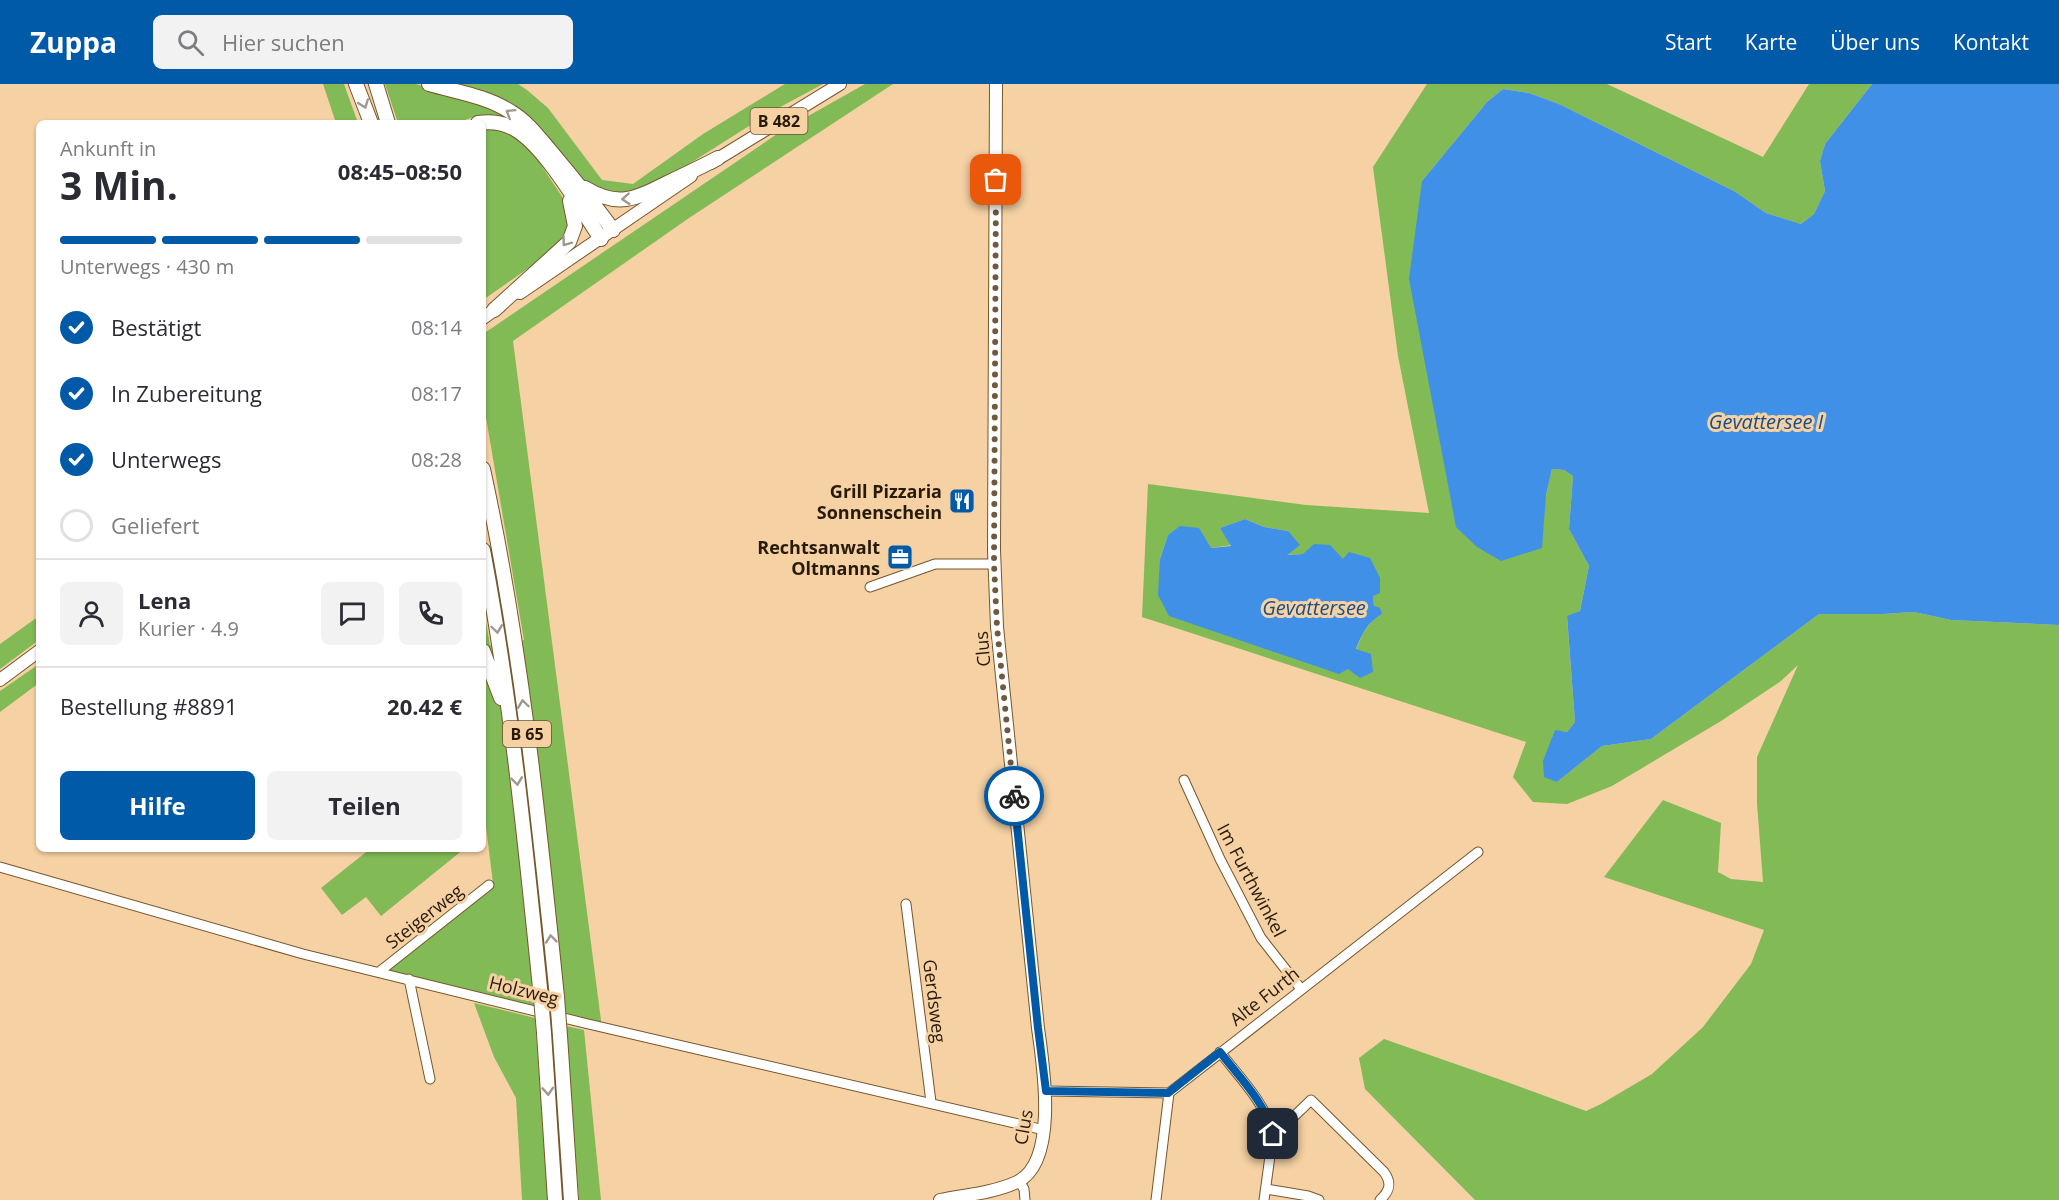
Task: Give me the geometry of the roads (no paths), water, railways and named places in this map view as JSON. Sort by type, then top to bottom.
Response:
[{"type":"highway","points":[[356,84],[369,120]]},
{"type":"highway","points":[[376,84],[387,120]]},
{"type":"highway","points":[[429,84],[469,94],[512,112],[530,126],[573,186],[601,239]]},
{"type":"highway","points":[[486,123],[495,122],[517,130],[529,140],[613,230]]},
{"type":"highway","points":[[573,186],[599,197],[614,200],[636,198],[718,159]]},
{"type":"highway","points":[[489,314],[568,242],[575,226],[573,186]]},
{"type":"highway","name":"B 65","points":[[486,486],[523,705],[539,826],[557,997],[571,1200]]},
{"type":"highway","name":"B 65","points":[[486,566],[494,609],[527,856],[544,1033],[555,1200]]},
{"type":"highway","points":[[486,659],[510,723]]},
{"type":"main road","name":"B 482","points":[[489,314],[718,159],[840,84]]},
{"type":"main road","name":"Clus","points":[[996,84],[994,564],[998,639],[1046,1091],[1044,1130],[1039,1151],[1031,1169],[1019,1181]]},
{"type":"main road","points":[[0,680],[36,653]]},
{"type":"main road","points":[[940,1200],[988,1191],[1019,1181]]},
{"type":"street","points":[[870,586],[935,564],[994,564]]},
{"type":"street","name":"Im Furthwinkel","points":[[1184,780],[1220,859],[1261,938],[1301,989]]},
{"type":"street","name":"Alte Furth","points":[[1168,1093],[1478,852]]},
{"type":"street","name":"Holzweg","points":[[0,867],[303,954],[584,1023],[1044,1130]]},
{"type":"street","name":"Steigerweg","points":[[379,972],[489,885]]},
{"type":"street","name":"Gerdsweg","points":[[906,904],[931,1102]]},
{"type":"street","points":[[409,979],[430,1079]]},
{"type":"street","points":[[1220,1052],[1267,1114],[1273,1134],[1264,1200]]},
{"type":"street","points":[[1046,1091],[1168,1093],[1156,1200]]},
{"type":"street","points":[[1273,1134],[1311,1100],[1384,1172],[1390,1185],[1389,1190],[1380,1200]]},
{"type":"street","points":[[1019,1181],[1024,1189],[1025,1200]]},
{"type":"street","points":[[1266,1189],[1319,1200]]},
{"type":"water","name":"Gevattersee I","points":[[1872,84],[2059,84],[2059,625],[1951,620],[1914,612],[1819,614],[1651,739],[1602,746],[1557,782],[1544,777],[1543,761],[1555,730],[1567,732],[1575,722],[1567,616],[1580,611],[1589,566],[1569,529],[1573,476],[1564,470],[1552,469],[1546,495],[1542,548],[1501,561],[1477,547],[1456,527],[1409,279],[1422,181],[1487,102],[1503,89],[1529,93],[1559,104],[1734,191],[1766,213],[1801,224],[1814,214],[1825,191],[1820,161],[1825,144]]},
{"type":"water","name":"Gevattersee","points":[[1245,519],[1264,527],[1288,531],[1300,545],[1287,555],[1303,554],[1314,544],[1330,545],[1343,559],[1349,552],[1370,558],[1380,578],[1380,593],[1373,596],[1374,606],[1380,608],[1382,614],[1366,629],[1356,649],[1371,654],[1373,672],[1360,678],[1348,669],[1339,674],[1169,616],[1158,595],[1160,559],[1168,535],[1180,526],[1199,528],[1211,548],[1231,546],[1220,528]]},
{"type":"place","name":"Grill Pizzaria Sonnenschein","points":[[962,501]]},
{"type":"place","name":"Rechtsanwalt Oltmanns","points":[[900,557]]}]
